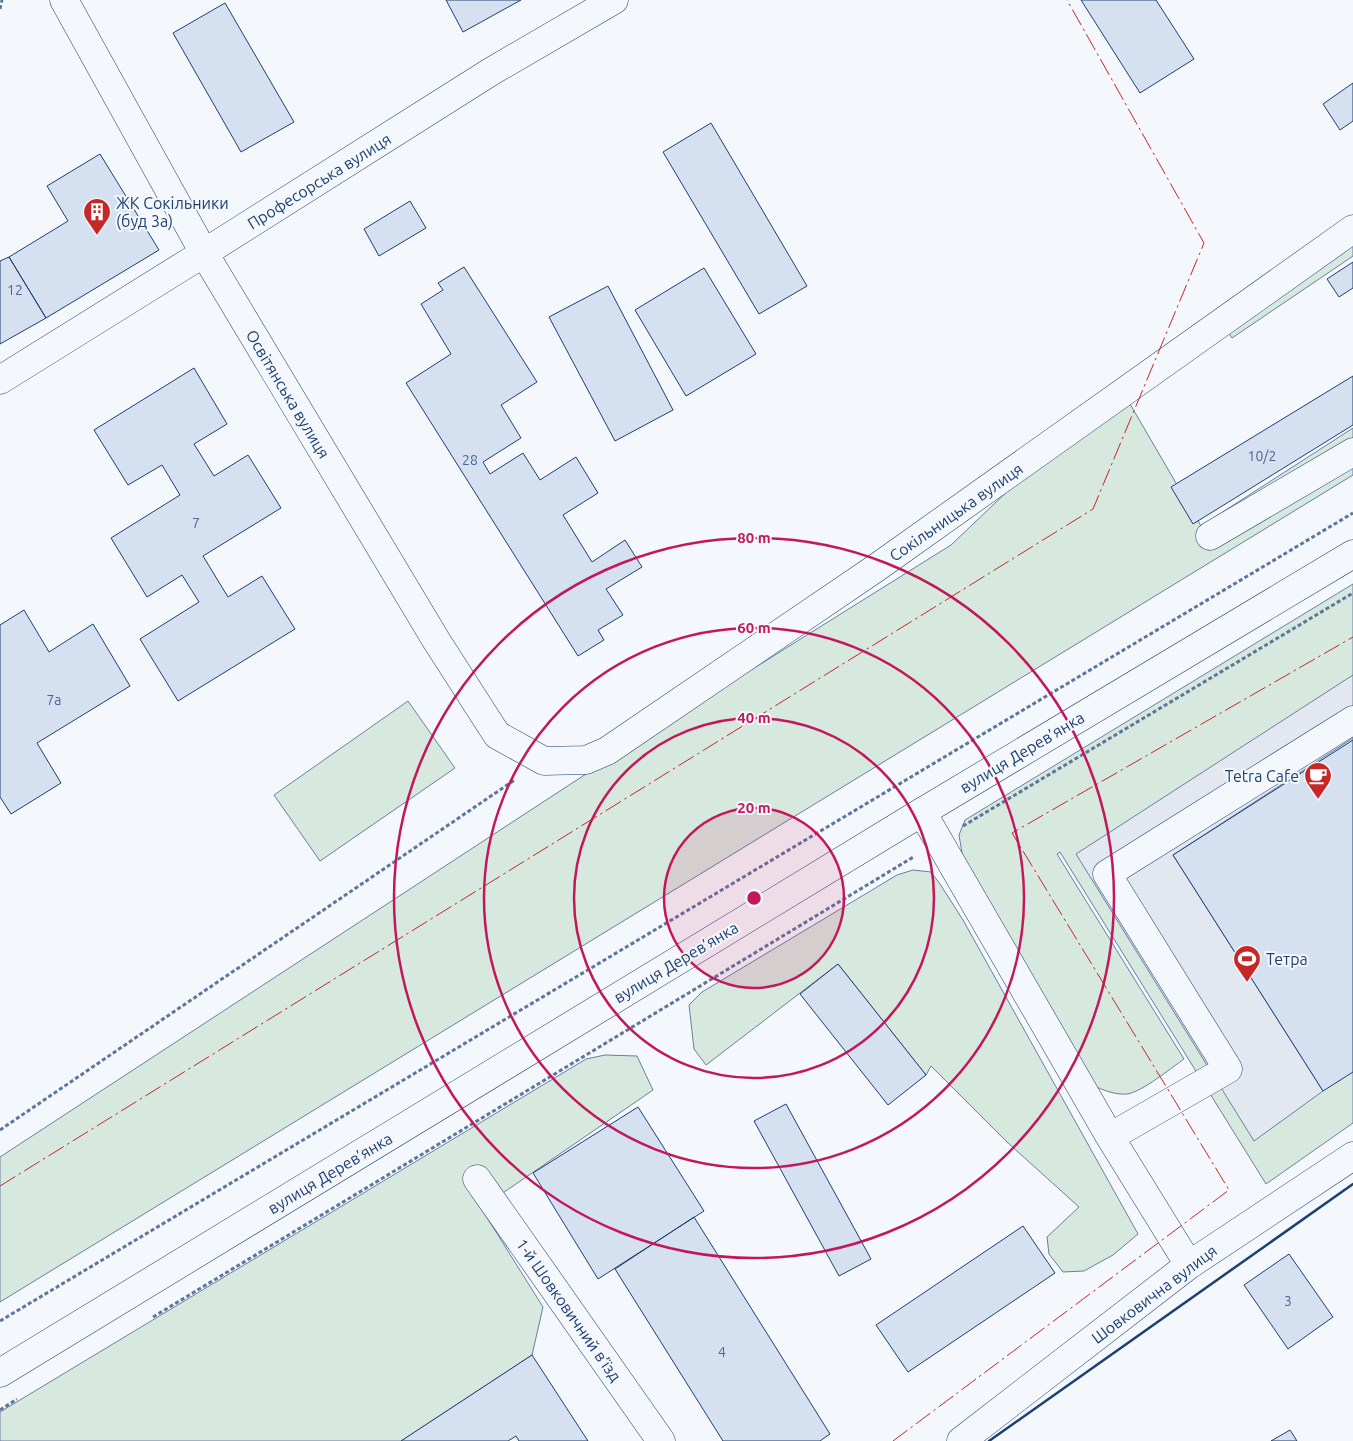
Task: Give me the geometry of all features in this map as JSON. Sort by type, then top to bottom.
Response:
[{"type":"street","name":"Освітянська вулиця","points":[[64,0],[204,253],[436,640],[497,735],[544,761]]},
{"type":"street","name":"Професорська вулиця","points":[[0,380],[492,71],[614,0]]},
{"type":"street","name":"Сокільницька вулиця","points":[[544,761],[586,760],[607,751],[876,568],[1353,229]]},
{"type":"street","points":[[1210,536],[1353,452]]},
{"type":"street","name":"вулиця Дерев’янка","points":[[0,1373],[922,812],[1353,554]]},
{"type":"street","points":[[1110,1137],[1228,1068],[1107,874],[1353,720]]},
{"type":"street","points":[[922,812],[940,840],[1110,1137],[1189,1265]]},
{"type":"street","name":"Шовковична вулиця","points":[[961,1441],[1189,1265],[1353,1156]]},
{"type":"street","name":"1-й Шовковичний в’їзд","points":[[477,1179],[662,1441]]},
{"type":"path","points":[[0,9],[2,0]]},
{"type":"path","points":[[0,1320],[1353,512]]},
{"type":"path","points":[[145,1322],[940,840],[1353,593]]},
{"type":"path","points":[[0,1130],[544,761]]},
{"type":"path","points":[[0,1410],[17,1399]]},
{"type":"shaded area","points":[[1353,236],[1353,256],[1232,338],[1224,326]]},
{"type":"shaded area","points":[[1119,385],[1201,526],[1353,428],[1353,475],[0,1302],[0,1157],[615,755],[951,545]]},
{"type":"shaded area","name":"Тетра","points":[[1353,584],[1353,1123],[1266,1184],[1060,852],[1057,854],[1184,1059],[1140,1089],[1127,1094],[1118,1094],[1092,1085],[963,859],[959,835],[965,820]]},
{"type":"shaded area","points":[[1353,675],[1353,738],[1173,855],[1323,1091],[1254,1141],[1076,854]]},
{"type":"shaded area","points":[[408,701],[455,768],[320,861],[274,795]]},
{"type":"shaded area","points":[[913,870],[931,872],[963,920],[1138,1234],[1113,1255],[1084,1271],[1063,1272],[1049,1254],[1047,1237],[1079,1207],[1007,1142],[931,1066],[926,1075],[838,964],[706,1065],[694,1049],[689,1005],[702,992],[897,875]]},
{"type":"shaded area","points":[[605,1055],[637,1056],[653,1090],[481,1208],[543,1307],[532,1355],[401,1441],[0,1441],[0,1412],[586,1059]]},
{"type":"building","points":[[446,0],[521,0],[463,32]]},
{"type":"building","points":[[1081,0],[1156,0],[1194,59],[1140,93]]},
{"type":"building","points":[[225,3],[294,122],[241,152],[173,33]]},
{"type":"building","points":[[1353,83],[1353,121],[1340,130],[1323,104]]},
{"type":"building","points":[[711,123],[807,286],[759,314],[663,152]]},
{"type":"building","name":"ЖК Сокільники (буд 3а)","points":[[100,154],[159,250],[46,318],[9,257],[68,221],[47,186]]},
{"type":"building","points":[[410,201],[426,228],[379,256],[364,229]]},
{"type":"building","points":[[9,257],[46,318],[0,344],[0,261]]},
{"type":"building","points":[[1353,262],[1353,288],[1339,297],[1327,279]]},
{"type":"building","points":[[464,267],[537,382],[501,405],[521,438],[483,462],[490,474],[523,453],[540,480],[576,457],[598,493],[563,515],[592,562],[625,540],[642,567],[606,589],[623,615],[598,630],[604,640],[578,656],[406,383],[451,354],[421,304],[443,290],[438,283]]},
{"type":"building","points":[[704,268],[756,354],[686,396],[635,310]]},
{"type":"building","points":[[608,286],[673,410],[615,441],[549,317]]},
{"type":"building","points":[[194,368],[227,424],[194,444],[214,476],[248,455],[281,508],[203,556],[228,597],[262,576],[295,629],[178,701],[140,639],[199,602],[182,575],[147,597],[111,538],[180,495],[162,465],[128,485],[94,430]]},
{"type":"building","points":[[1353,376],[1353,425],[1193,524],[1171,487]]},
{"type":"building","points":[[24,610],[49,652],[93,624],[130,686],[37,743],[61,783],[11,814],[0,797],[0,625]]},
{"type":"building","points":[[1353,740],[1353,1072],[1323,1091],[1173,855]]},
{"type":"building","points":[[838,964],[926,1075],[888,1105],[800,994]]},
{"type":"building","points":[[786,1104],[871,1259],[839,1276],[754,1121]]},
{"type":"building","points":[[638,1107],[704,1211],[598,1279],[533,1173]]},
{"type":"building","points":[[694,1217],[830,1434],[820,1441],[723,1441],[615,1269]]},
{"type":"building","points":[[1023,1226],[1055,1273],[908,1372],[876,1325]]},
{"type":"building","points":[[1289,1254],[1333,1317],[1288,1349],[1244,1285]]},
{"type":"building","points":[[532,1355],[588,1441],[519,1441],[516,1436],[508,1441],[401,1441]]},
{"type":"building","points":[[1290,1430],[1297,1441],[1271,1441]]},
{"type":"wall","points":[[989,1441],[1353,1184]]},
{"type":"power","points":[[0,1186],[1093,509],[1204,243],[1067,0]]},
{"type":"power","points":[[893,1441],[1229,1190],[1012,833],[1353,637]]},
{"type":"place","name":"ЖК Сокільники (буд 3а)","points":[[97,236]]},
{"type":"place","name":"Tetra Cafe","points":[[1318,800]]},
{"type":"place","name":"Тетра","points":[[1247,983]]}]
